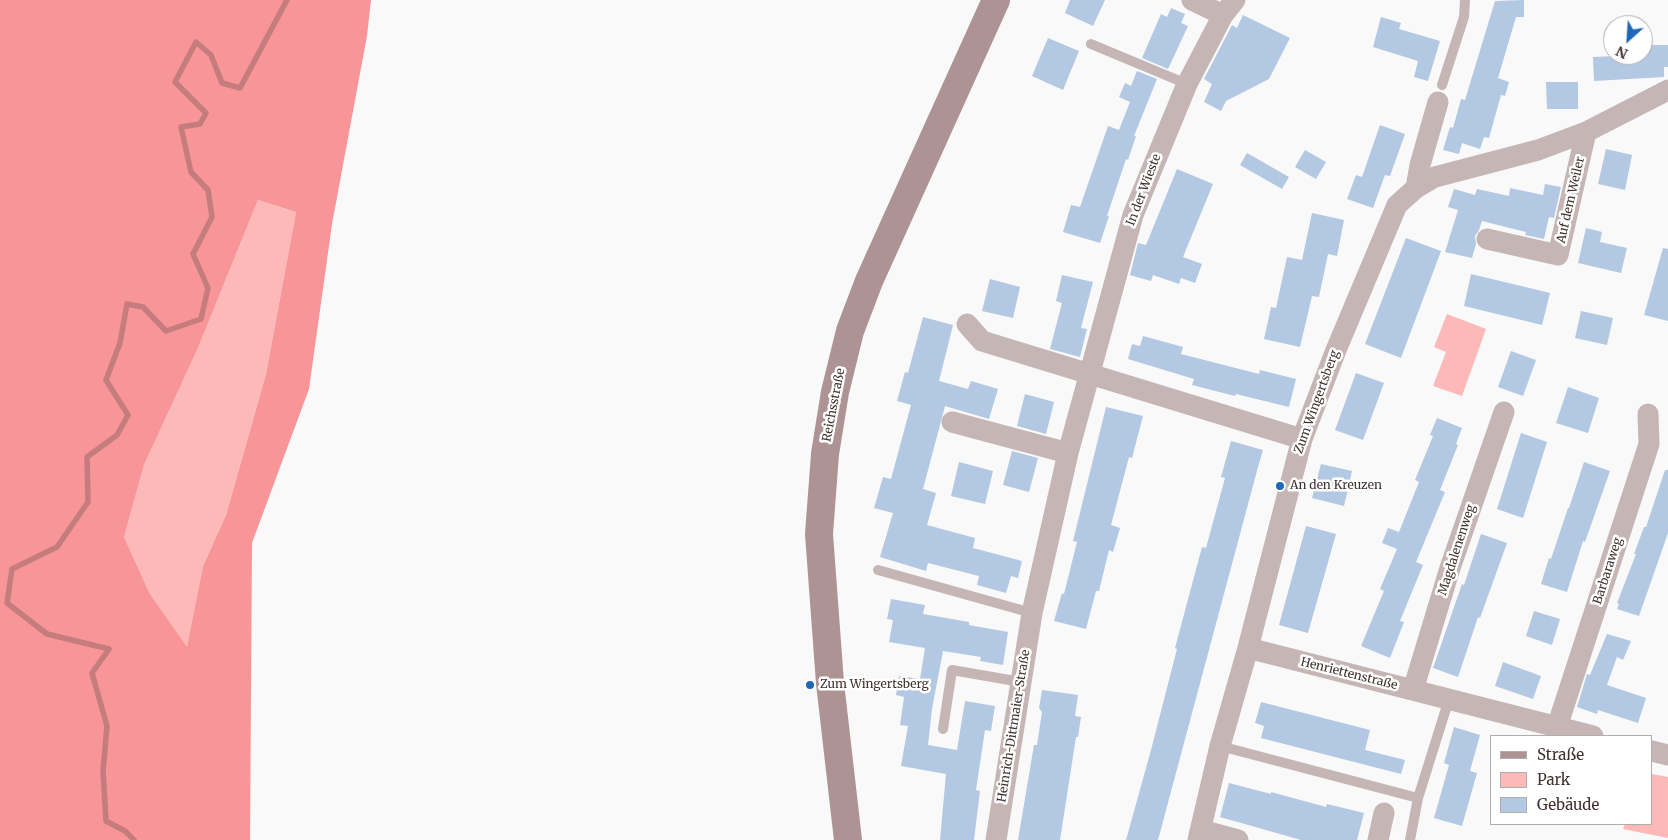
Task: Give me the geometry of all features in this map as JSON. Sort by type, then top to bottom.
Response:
[{"type":"main road","name":"Reichsstraße","points":[[848,840],[829,675],[819,534],[824,454],[835,392],[850,331],[869,281],[996,0]]},
{"type":"street","points":[[1192,0],[1229,7]]},
{"type":"street","name":"In der Wieste","points":[[1090,375],[1132,215],[1188,84],[1229,7]]},
{"type":"street","name":"Auf dem Weiler","points":[[1416,188],[1435,177],[1538,150],[1586,132],[1668,90]]},
{"type":"street","points":[[1416,188],[1420,166],[1440,94]]},
{"type":"street","name":"Auf dem Weiler","points":[[1487,239],[1558,256],[1586,132]]},
{"type":"street","name":"Zum Wingertsberg","points":[[1199,835],[1220,746],[1248,648],[1302,440],[1336,350],[1397,205],[1416,188]]},
{"type":"street","points":[[968,324],[982,341],[1302,440]]},
{"type":"street","name":"Heinrich-Dittmaier-Straße","points":[[996,840],[1032,613],[1068,453],[1090,375]]},
{"type":"street","name":"Magdalenenweg","points":[[1413,690],[1450,568],[1504,412]]},
{"type":"street","name":"Barbaraweg","points":[[1557,726],[1649,444],[1648,414]]},
{"type":"street","points":[[952,422],[1068,453]]},
{"type":"street","name":"Henriettenstraße","points":[[1248,648],[1589,735]]},
{"type":"street","points":[[1653,751],[1668,755]]},
{"type":"street","points":[[1378,840],[1384,813]]},
{"type":"street","points":[[1199,835],[1238,840]]},
{"type":"lane","points":[[1440,94],[1464,17],[1464,0]]},
{"type":"lane","points":[[1091,44],[1188,84]]},
{"type":"lane","points":[[878,570],[1032,613]]},
{"type":"lane","points":[[943,729],[952,670],[1021,682]]},
{"type":"lane","points":[[1410,840],[1418,798],[1449,699]]},
{"type":"lane","points":[[1220,746],[1418,798]]},
{"type":"green space","points":[[258,200],[296,212],[266,374],[226,515],[203,566],[187,648],[150,594],[124,537],[144,465],[198,348]]},
{"type":"green space","points":[[1447,314],[1486,329],[1462,396],[1433,386],[1446,352],[1434,347]]},
{"type":"green space","points":[[1653,774],[1668,777],[1668,838],[1623,829],[1625,825],[1653,825]]},
{"type":"shaded area","points":[[0,0],[371,0],[367,36],[332,224],[309,389],[252,543],[250,840],[0,840]],"holes":[[[258,200],[296,212],[266,374],[226,515],[203,566],[187,647],[150,594],[124,537],[144,465],[198,348]]]},
{"type":"building","points":[[1070,0],[1105,0],[1093,26],[1065,13]]},
{"type":"building","points":[[1524,0],[1524,17],[1516,17],[1498,78],[1509,82],[1505,96],[1501,95],[1489,138],[1484,137],[1480,149],[1462,143],[1459,154],[1443,150],[1450,127],[1453,128],[1461,99],[1465,100],[1495,1]]},
{"type":"building","points":[[1171,8],[1185,14],[1181,23],[1188,26],[1168,69],[1142,58],[1161,14],[1167,17]]},
{"type":"building","points":[[1243,15],[1290,38],[1269,79],[1226,101],[1221,111],[1204,102],[1212,84],[1204,79],[1232,25],[1237,28]]},
{"type":"building","points":[[1381,17],[1401,23],[1399,29],[1440,41],[1428,81],[1414,77],[1418,61],[1373,47]]},
{"type":"building","points":[[1048,38],[1079,51],[1063,90],[1032,76]]},
{"type":"building","points":[[1653,45],[1668,45],[1668,67],[1664,67],[1664,77],[1594,81],[1593,57],[1603,57],[1603,65],[1653,65]]},
{"type":"building","points":[[1137,71],[1157,79],[1134,136],[1136,136],[1128,160],[1126,159],[1100,243],[1063,232],[1071,205],[1080,207],[1108,126],[1119,130],[1130,102],[1119,97],[1125,83],[1131,86]]},
{"type":"building","points":[[1546,82],[1578,82],[1578,109],[1547,109]]},
{"type":"building","points":[[1380,125],[1405,134],[1390,176],[1385,175],[1373,208],[1347,199],[1356,175],[1362,177]]},
{"type":"building","points":[[1606,149],[1632,155],[1625,190],[1598,184]]},
{"type":"building","points":[[1305,150],[1326,162],[1316,179],[1295,167]]},
{"type":"building","points":[[1247,153],[1289,177],[1282,189],[1240,165]]},
{"type":"building","points":[[1177,169],[1213,184],[1183,257],[1202,264],[1195,283],[1181,278],[1179,284],[1153,275],[1151,281],[1130,275],[1138,243],[1146,245]]},
{"type":"building","points":[[1545,184],[1561,187],[1554,218],[1549,217],[1544,239],[1525,235],[1526,232],[1482,221],[1475,236],[1476,244],[1472,258],[1445,252],[1458,210],[1448,207],[1454,189],[1475,195],[1477,189],[1509,196],[1510,188],[1543,195]]},
{"type":"building","points":[[1312,213],[1344,220],[1337,256],[1328,254],[1319,297],[1312,296],[1300,347],[1264,339],[1271,307],[1276,308],[1287,257],[1302,260]]},
{"type":"building","points":[[1586,228],[1602,232],[1600,242],[1627,248],[1621,273],[1578,263]]},
{"type":"building","points":[[1406,238],[1441,251],[1401,358],[1365,344]]},
{"type":"building","points":[[1663,248],[1668,249],[1668,321],[1644,315]]},
{"type":"building","points":[[1471,274],[1550,293],[1542,325],[1464,306]]},
{"type":"building","points":[[1062,275],[1093,282],[1081,328],[1087,329],[1080,357],[1050,349],[1062,303],[1056,301]]},
{"type":"building","points":[[990,279],[1020,287],[1013,318],[982,311]]},
{"type":"building","points":[[1581,311],[1613,318],[1607,345],[1575,338]]},
{"type":"building","points":[[923,317],[953,325],[939,381],[968,389],[971,381],[998,389],[989,419],[945,406],[923,489],[936,493],[927,525],[975,538],[973,548],[1022,561],[1018,578],[1011,576],[1006,593],[977,585],[979,576],[928,563],[926,571],[880,557],[893,513],[874,508],[883,477],[891,479],[911,405],[897,401],[905,372],[908,373]]},
{"type":"building","points":[[1143,336],[1183,347],[1181,354],[1259,374],[1260,370],[1296,379],[1289,407],[1192,385],[1194,379],[1128,359],[1132,344],[1140,346]]},
{"type":"building","points":[[1511,351],[1536,360],[1523,396],[1498,387]]},
{"type":"building","points":[[1356,373],[1384,383],[1363,440],[1335,430]]},
{"type":"building","points":[[1568,387],[1599,398],[1588,433],[1556,423]]},
{"type":"building","points":[[1025,394],[1054,402],[1046,434],[1017,426]]},
{"type":"building","points":[[1106,407],[1143,416],[1132,458],[1129,457],[1111,525],[1120,528],[1113,552],[1109,550],[1099,591],[1096,591],[1086,629],[1054,621],[1062,593],[1064,594],[1077,542],[1073,541]]},
{"type":"building","points":[[1437,418],[1462,428],[1456,444],[1458,445],[1440,490],[1445,492],[1416,562],[1423,565],[1400,621],[1404,622],[1390,658],[1361,646],[1384,591],[1380,589],[1397,549],[1382,543],[1388,528],[1399,532],[1419,482],[1415,480],[1433,436],[1430,435]]},
{"type":"building","points":[[1521,433],[1547,442],[1523,518],[1497,509]]},
{"type":"building","points":[[1231,441],[1263,450],[1158,840],[1126,840],[1151,750],[1177,649],[1175,648],[1202,547],[1206,548],[1225,478],[1221,477]]},
{"type":"building","points":[[1012,451],[1038,458],[1029,492],[1003,485]]},
{"type":"building","points":[[959,462],[993,471],[985,504],[951,496]]},
{"type":"building","points":[[1584,462],[1610,471],[1585,542],[1583,541],[1567,592],[1541,584]]},
{"type":"building","points":[[1321,464],[1352,471],[1344,506],[1312,498]]},
{"type":"building","points":[[1665,470],[1668,470],[1668,533],[1639,616],[1617,609],[1619,604],[1617,603]]},
{"type":"building","points":[[1306,526],[1336,534],[1308,633],[1279,625]]},
{"type":"building","points":[[1481,534],[1507,543],[1480,618],[1478,617],[1458,677],[1433,668]]},
{"type":"building","points":[[891,599],[925,605],[923,614],[969,622],[969,625],[1008,632],[1003,665],[980,661],[981,657],[943,651],[932,709],[928,745],[957,750],[965,701],[995,706],[991,731],[985,730],[976,790],[980,791],[974,840],[940,840],[946,774],[901,766],[908,726],[900,725],[904,697],[896,695],[899,676],[920,679],[925,648],[889,642],[893,620],[887,619]]},
{"type":"building","points":[[1534,611],[1560,619],[1552,645],[1526,636]]},
{"type":"building","points":[[1607,634],[1631,641],[1623,660],[1617,657],[1607,685],[1646,698],[1638,723],[1598,710],[1597,714],[1577,707],[1587,674],[1590,675]]},
{"type":"building","points":[[1503,662],[1541,676],[1533,699],[1495,686]]},
{"type":"building","points":[[1042,690],[1078,695],[1075,716],[1081,717],[1078,737],[1076,737],[1060,840],[1018,840],[1034,745],[1037,745],[1042,712],[1039,708]]},
{"type":"building","points":[[1261,702],[1370,730],[1365,750],[1405,760],[1401,774],[1261,738],[1264,726],[1255,723]]},
{"type":"building","points":[[1454,727],[1480,735],[1470,771],[1477,773],[1462,826],[1434,818],[1449,765],[1444,763]]},
{"type":"building","points":[[1229,783],[1326,807],[1327,804],[1364,813],[1357,840],[1301,840],[1220,817]]},
{"type":"waterway","points":[[134,840],[125,831],[106,821],[103,771],[107,726],[92,673],[109,649],[47,634],[7,603],[12,569],[57,547],[88,502],[87,457],[117,435],[128,415],[106,380],[120,343],[127,304],[143,307],[166,331],[201,319],[208,288],[193,254],[212,217],[208,190],[191,172],[181,127],[200,124],[206,113],[175,82],[196,42],[211,55],[222,83],[240,88],[287,0]]},
{"type":"place","name":"An den Kreuzen","points":[[1280,486]]},
{"type":"place","name":"Zum Wingertsberg","points":[[810,685]]}]
